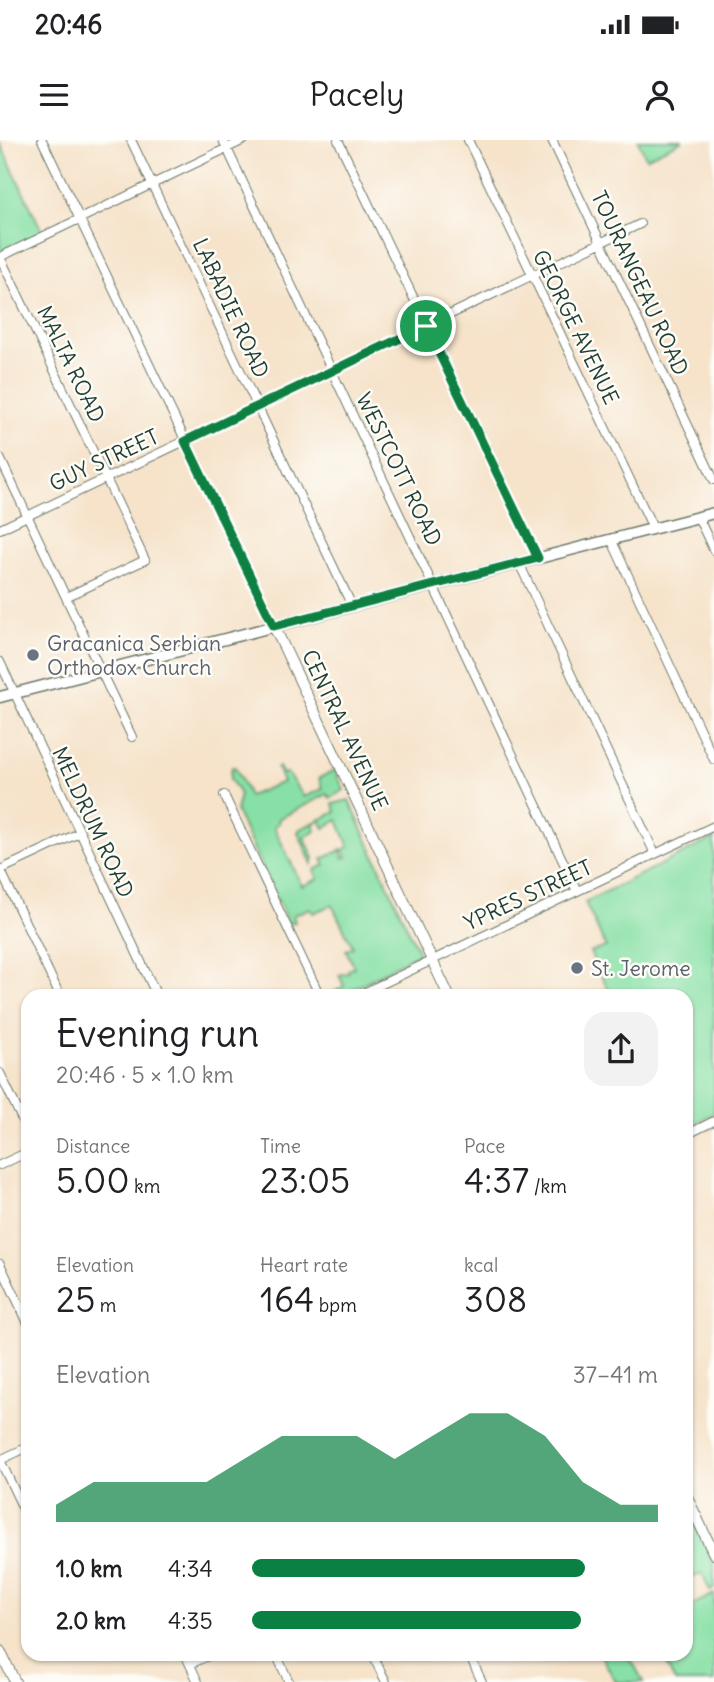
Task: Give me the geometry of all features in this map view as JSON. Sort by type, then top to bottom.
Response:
[{"type":"main road","points":[[0,696],[714,513]]},
{"type":"street","name":"CENTRAL AVENUE","points":[[42,140],[446,989]]},
{"type":"street","name":"LABADIE ROAD","points":[[131,140],[352,606]]},
{"type":"street","points":[[0,257],[152,184],[225,144],[244,140]]},
{"type":"street","points":[[338,140],[538,558]]},
{"type":"street","name":"GEORGE AVENUE","points":[[468,140],[653,528]]},
{"type":"street","name":"TOURANGEAU ROAD","points":[[552,140],[714,480]]},
{"type":"street","name":"WESTCOTT ROAD","points":[[225,144],[578,891]]},
{"type":"street","name":"GUY STREET","points":[[0,529],[639,224]]},
{"type":"street","name":"MALTA ROAD","points":[[0,257],[145,560],[66,597]]},
{"type":"street","points":[[0,458],[132,737]]},
{"type":"street","points":[[698,517],[714,551]]},
{"type":"street","points":[[611,539],[714,760]]},
{"type":"street","points":[[519,563],[655,854]]},
{"type":"street","name":"MELDRUM ROAD","points":[[0,662],[154,989]]},
{"type":"street","points":[[224,795],[317,989]]},
{"type":"street","name":"YPRES STREET","points":[[372,989],[714,826]]},
{"type":"street","points":[[57,989],[0,870],[79,833]]},
{"type":"street","points":[[0,1073],[21,1117]]},
{"type":"street","points":[[693,1132],[714,1121]]},
{"type":"street","points":[[0,1165],[21,1155]]},
{"type":"street","points":[[0,1264],[21,1308]]},
{"type":"street","points":[[21,1450],[0,1460],[21,1504]]},
{"type":"street","points":[[693,1510],[714,1554]]},
{"type":"street","points":[[0,1651],[15,1682]]},
{"type":"street","points":[[188,1661],[198,1682]]},
{"type":"street","points":[[190,1664],[197,1661]]},
{"type":"street","points":[[279,1661],[289,1682]]},
{"type":"street","points":[[376,1661],[386,1682]]},
{"type":"street","points":[[472,1661],[482,1682]]},
{"type":"green space","points":[[638,140],[683,140],[646,158]]},
{"type":"green space","points":[[0,143],[43,233],[0,254]]},
{"type":"green space","points":[[232,767],[235,767],[249,796],[283,782],[277,768],[279,767],[283,774],[287,773],[304,797],[323,789],[319,778],[335,770],[344,790],[330,798],[327,794],[278,819],[279,823],[274,827],[302,886],[318,879],[314,870],[325,865],[322,859],[341,850],[343,858],[347,857],[343,850],[349,847],[338,820],[324,828],[320,820],[313,824],[316,831],[304,837],[314,858],[312,864],[298,832],[300,829],[336,812],[333,804],[349,800],[419,953],[353,989],[339,989],[344,986],[339,975],[349,973],[348,970],[354,967],[346,950],[353,947],[332,905],[313,913],[310,908],[293,915],[295,922],[289,924],[236,811],[240,794],[230,779]]},
{"type":"green space","points":[[714,838],[714,1113],[693,1125],[693,989],[608,989],[590,952],[606,947],[585,902]]},
{"type":"green space","points":[[693,1520],[714,1564],[714,1589],[710,1591],[702,1573],[693,1578]]},
{"type":"green space","points":[[714,1594],[714,1682],[675,1682],[665,1661],[693,1661],[693,1604]]},
{"type":"green space","points":[[604,1661],[631,1661],[643,1682],[616,1682]]},
{"type":"place","name":"Gracanica Serbian Orthodox Church","points":[[33,655]]},
{"type":"place","name":"St. Jerome","points":[[577,968]]},
{"type":"route","points":[[426,326],[538,558],[274,626],[185,441],[426,326]]}]
